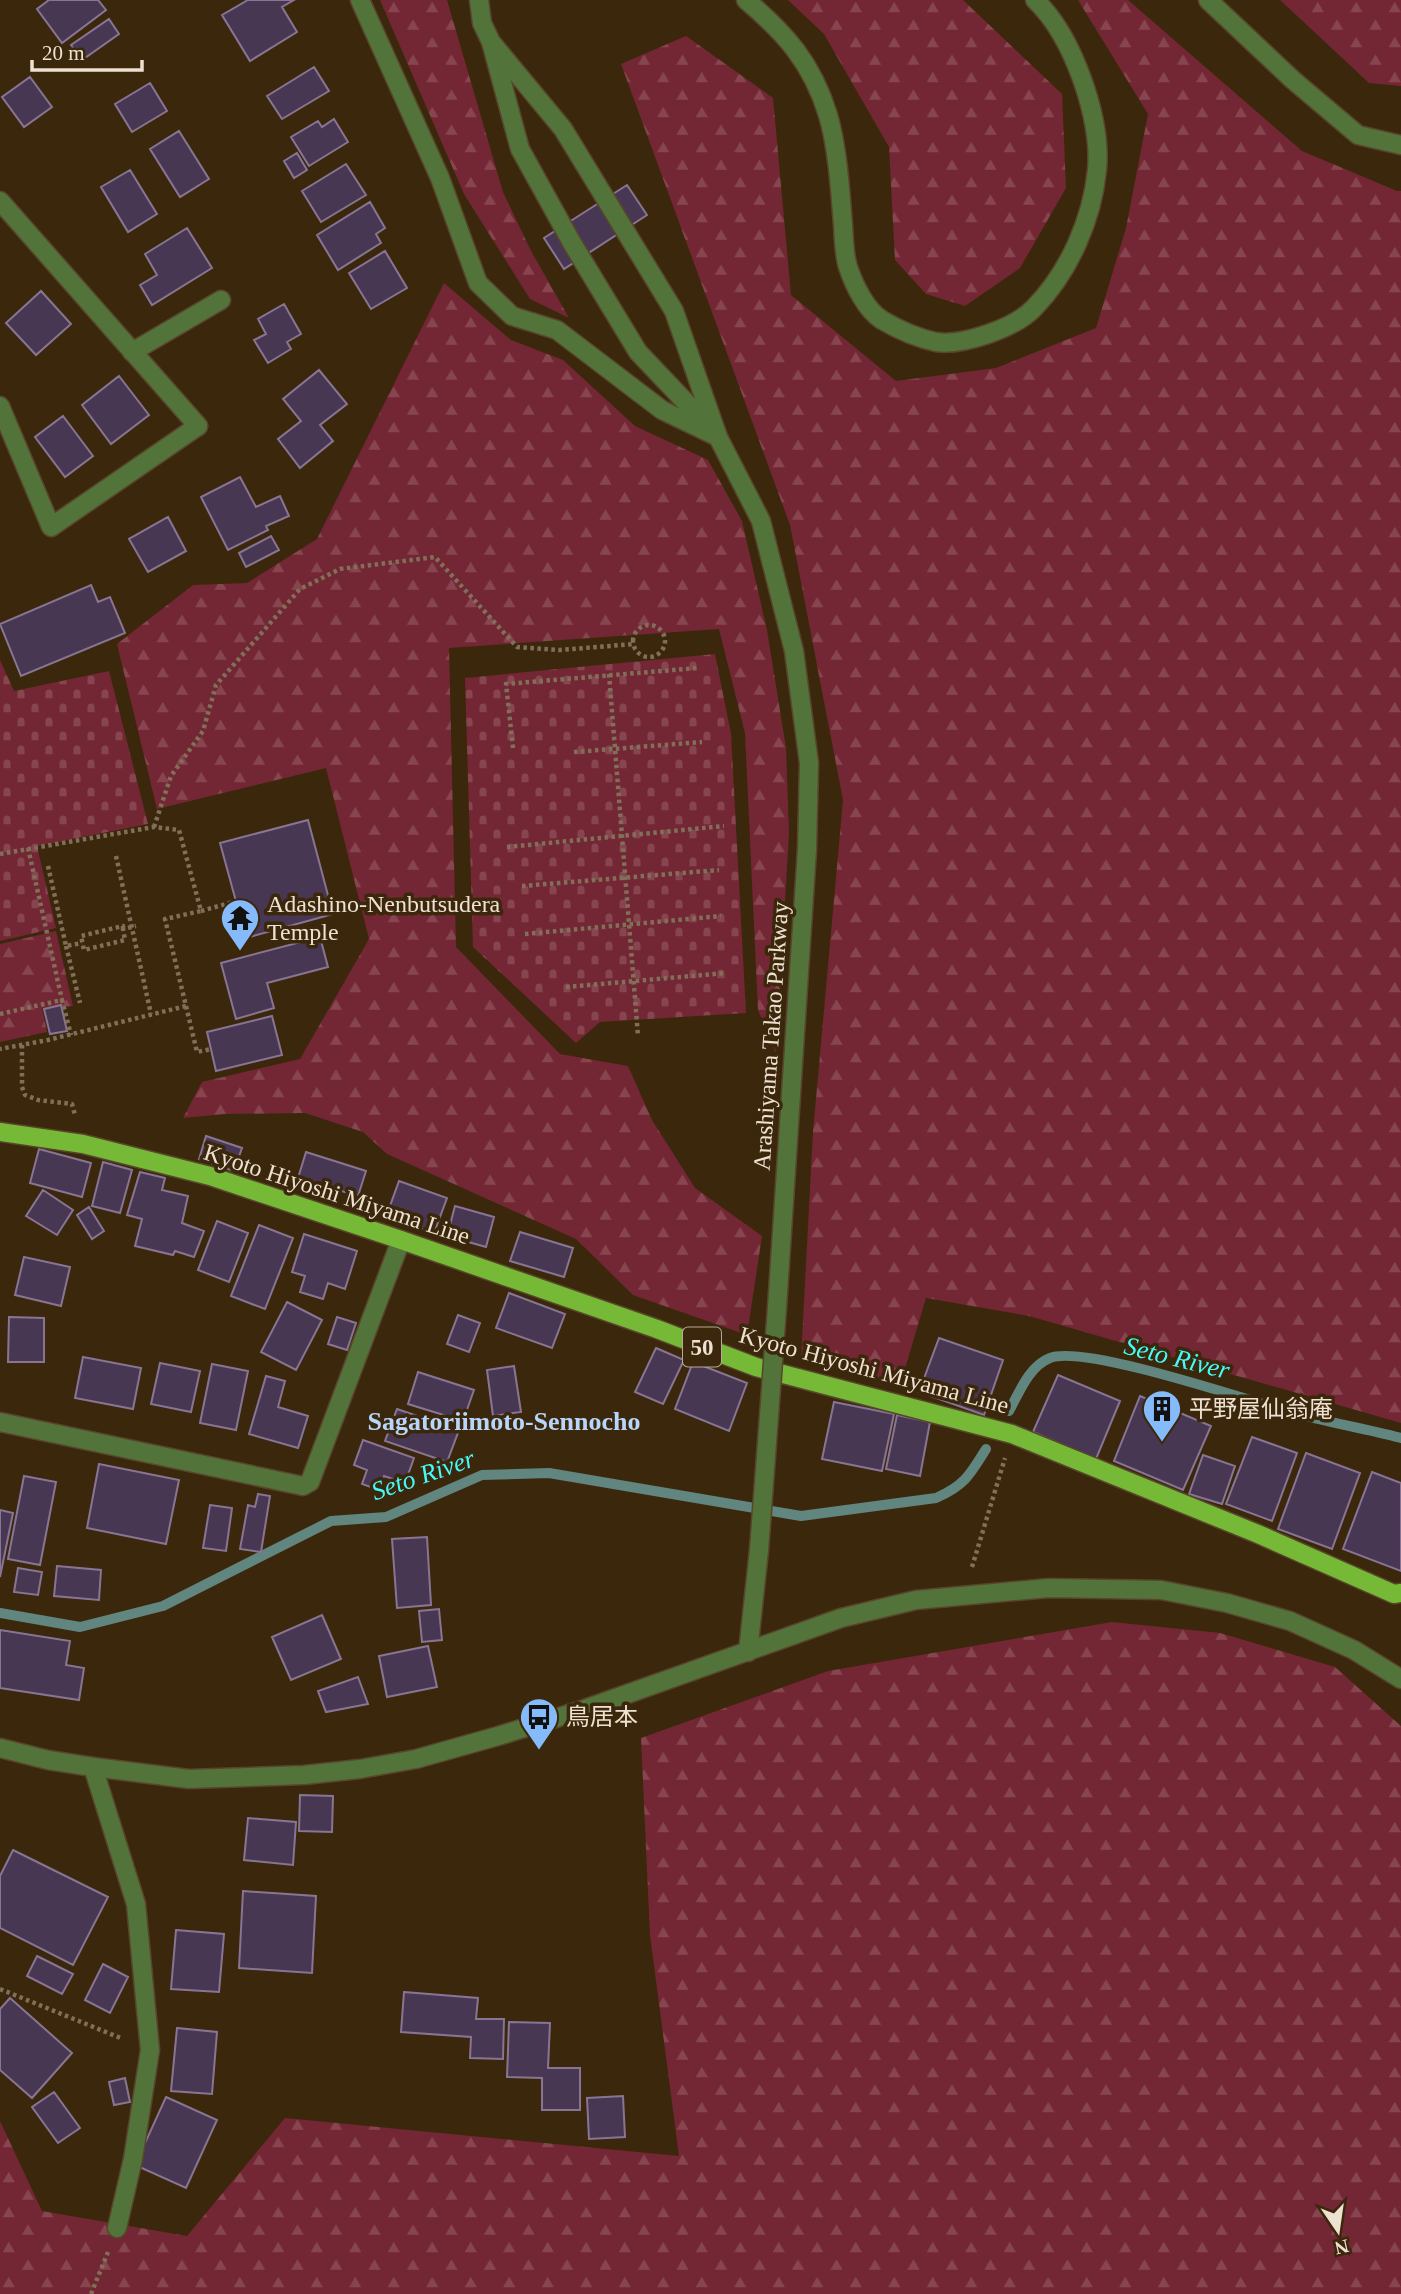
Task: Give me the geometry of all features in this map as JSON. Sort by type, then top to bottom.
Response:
[{"type":"main road","name":"Kyoto Hiyoshi Miyama Line","points":[[0,1132],[83,1144],[210,1176],[657,1329],[757,1367],[1012,1434],[1258,1534],[1394,1594],[1401,1593]]},
{"type":"street","points":[[360,0],[440,178],[478,283],[512,316],[557,330],[662,410],[718,437]]},
{"type":"street","name":"Arashiyama Takao Parkway","points":[[479,0],[482,23],[491,42],[520,149],[572,243],[638,352],[718,437]]},
{"type":"street","points":[[746,0],[780,29],[807,66],[828,115],[837,161],[847,265],[859,294],[878,318],[907,334],[939,342],[975,338],[1007,326],[1032,311],[1053,286],[1070,259],[1091,206],[1097,168],[1093,125],[1086,93],[1075,61],[1060,32],[1035,0]]},
{"type":"street","points":[[1208,0],[1293,80],[1358,135],[1401,145]]},
{"type":"street","name":"Arashiyama Takao Parkway","points":[[491,42],[563,129],[674,311],[718,437],[761,521],[794,651],[809,763],[807,850],[777,1308],[759,1550],[748,1652]]},
{"type":"street","points":[[0,201],[198,426],[51,527],[0,406]]},
{"type":"street","points":[[132,352],[221,300]]},
{"type":"street","points":[[0,1422],[303,1486],[310,1482],[401,1240]]},
{"type":"street","points":[[0,1748],[48,1760],[189,1779],[303,1776],[360,1769],[416,1759],[498,1736],[841,1618],[916,1600],[1049,1588],[1161,1590],[1227,1604],[1290,1621],[1354,1650],[1401,1679]]},
{"type":"street","points":[[93,1767],[136,1904],[150,2050],[137,2133],[117,2228]]},
{"type":"path","points":[[154,827],[171,776],[203,731],[216,685],[300,589],[340,569],[435,557],[517,647],[560,650],[634,644]]},
{"type":"path","points":[[653,625],[664,635],[665,645],[654,656],[644,656],[634,644],[635,633],[643,626],[653,625]]},
{"type":"path","points":[[513,748],[506,684],[697,668]]},
{"type":"path","points":[[609,674],[638,1036]]},
{"type":"path","points":[[574,752],[702,742]]},
{"type":"path","points":[[0,854],[154,827],[179,830],[201,911]]},
{"type":"path","points":[[508,847],[724,827]]},
{"type":"path","points":[[28,848],[71,1035]]},
{"type":"path","points":[[116,856],[134,927],[151,1014]]},
{"type":"path","points":[[48,866],[80,1003]]},
{"type":"path","points":[[522,886],[719,870]]},
{"type":"path","points":[[159,921],[233,902]]},
{"type":"path","points":[[526,934],[721,916]]},
{"type":"path","points":[[165,919],[197,1052],[211,1049]]},
{"type":"path","points":[[124,929],[125,940],[84,950],[80,936],[123,926],[124,929],[134,927]]},
{"type":"path","points":[[66,946],[82,943]]},
{"type":"path","points":[[566,987],[726,974]]},
{"type":"path","points":[[0,1014],[62,1000]]},
{"type":"path","points":[[0,1049],[71,1035],[186,1006]]},
{"type":"path","points":[[22,1045],[22,1087],[25,1095],[38,1100],[72,1104]]},
{"type":"path","points":[[964,1595],[1012,1434]]},
{"type":"path","points":[[0,1989],[150,2050]]},
{"type":"path","points":[[91,2294],[117,2228]]},
{"type":"green space","points":[[380,0],[447,0],[503,192],[530,249],[569,318],[530,299],[464,194]]},
{"type":"green space","points":[[788,0],[963,0],[1062,94],[1066,188],[1020,268],[965,306],[926,294],[895,260],[889,147],[824,34]]},
{"type":"green space","points":[[1078,0],[1128,0],[1302,151],[1401,191],[1401,1423],[1029,1316],[926,1298],[900,1385],[801,1359],[813,1132],[843,800],[790,525],[621,64],[686,36],[773,98],[791,295],[896,381],[996,368],[1096,328],[1126,228],[1148,114]]},
{"type":"green space","points":[[1280,0],[1401,0],[1401,86],[1369,83]]},
{"type":"green space","points":[[444,283],[511,340],[563,360],[635,426],[708,460],[742,521],[767,630],[786,748],[789,833],[776,1053],[758,1010],[745,733],[719,629],[449,648],[456,947],[560,1054],[628,1066],[652,1120],[695,1188],[762,1236],[747,1335],[633,1295],[576,1239],[387,1154],[363,1132],[305,1113],[225,1114],[183,1118],[202,1082],[300,1059],[369,939],[326,768],[157,809],[117,644],[193,585],[247,583],[317,539]]},
{"type":"green space","points":[[715,654],[731,734],[746,1013],[600,1022],[576,1043],[473,947],[465,678]]},
{"type":"green space","points":[[0,660],[14,691],[109,671],[148,824],[37,846],[56,928],[0,941]]},
{"type":"green space","points":[[56,931],[73,1006],[42,1008],[47,1032],[0,1042],[0,944]]},
{"type":"green space","points":[[1112,1622],[1220,1633],[1335,1667],[1401,1726],[1401,2294],[0,2294],[0,2121],[42,2211],[187,2236],[285,2118],[679,2156],[650,1935],[641,1738],[828,1671]]},
{"type":"building","points":[[49,0],[98,0],[106,10],[62,43],[37,9]]},
{"type":"building","points":[[248,0],[294,0],[282,7],[297,32],[250,61],[222,15]]},
{"type":"building","points":[[109,19],[119,34],[82,60],[71,45]]},
{"type":"building","points":[[314,67],[329,91],[282,119],[267,96]]},
{"type":"building","points":[[30,77],[52,107],[24,127],[2,97]]},
{"type":"building","points":[[150,83],[167,111],[132,132],[115,104]]},
{"type":"building","points":[[334,119],[348,142],[309,166],[291,137],[318,121],[322,127]]},
{"type":"building","points":[[179,131],[209,179],[180,197],[150,149]]},
{"type":"building","points":[[297,153],[307,170],[294,178],[284,161]]},
{"type":"building","points":[[346,164],[366,195],[321,222],[302,191]]},
{"type":"building","points":[[130,170],[157,214],[128,232],[101,187]]},
{"type":"building","points":[[627,185],[647,215],[564,269],[544,238]]},
{"type":"building","points":[[370,202],[385,228],[376,234],[381,243],[338,270],[317,235]]},
{"type":"building","points":[[187,228],[212,268],[152,305],[140,285],[157,275],[145,254]]},
{"type":"building","points":[[385,251],[407,288],[371,309],[349,273]]},
{"type":"building","points":[[41,291],[71,324],[36,355],[6,323]]},
{"type":"building","points":[[284,304],[301,334],[287,342],[291,349],[268,363],[254,340],[266,334],[258,319]]},
{"type":"building","points":[[319,370],[347,404],[320,425],[333,441],[300,468],[278,439],[301,421],[283,399]]},
{"type":"building","points":[[119,376],[149,415],[111,444],[82,405]]},
{"type":"building","points":[[63,416],[93,456],[65,477],[35,437]]},
{"type":"building","points":[[240,477],[256,507],[280,496],[289,516],[266,526],[268,530],[228,550],[201,497]]},
{"type":"building","points":[[168,517],[186,551],[148,572],[129,539]]},
{"type":"building","points":[[271,536],[279,550],[246,567],[239,553]]},
{"type":"building","points":[[91,585],[98,602],[110,597],[125,633],[21,676],[0,624]]},
{"type":"building","points":[[308,820],[333,914],[246,938],[220,843]]},
{"type":"building","points":[[320,937],[328,967],[267,983],[274,1008],[236,1019],[221,963]]},
{"type":"building","points":[[61,1005],[67,1031],[50,1034],[44,1009]]},
{"type":"building","points":[[272,1016],[282,1055],[216,1071],[207,1032]]},
{"type":"building","points":[[206,1136],[242,1148],[234,1171],[199,1159]]},
{"type":"building","points":[[39,1149],[91,1163],[82,1197],[30,1183]]},
{"type":"building","points":[[306,1152],[366,1171],[358,1196],[298,1178]]},
{"type":"building","points":[[103,1162],[132,1170],[120,1213],[92,1206]]},
{"type":"building","points":[[140,1172],[165,1178],[162,1190],[188,1196],[182,1223],[204,1231],[194,1257],[175,1251],[173,1255],[135,1246],[142,1219],[127,1215]]},
{"type":"building","points":[[399,1181],[447,1198],[434,1233],[386,1217]]},
{"type":"building","points":[[43,1190],[73,1210],[57,1235],[26,1216]]},
{"type":"building","points":[[455,1206],[494,1217],[486,1247],[447,1236]]},
{"type":"building","points":[[89,1207],[104,1231],[92,1239],[77,1215]]},
{"type":"building","points":[[217,1221],[248,1233],[229,1282],[198,1270]]},
{"type":"building","points":[[259,1225],[293,1238],[265,1309],[231,1296]]},
{"type":"building","points":[[520,1232],[573,1248],[564,1277],[510,1261]]},
{"type":"building","points":[[304,1234],[357,1251],[345,1289],[328,1283],[323,1299],[300,1292],[305,1276],[292,1272]]},
{"type":"building","points":[[24,1257],[70,1267],[61,1306],[15,1295]]},
{"type":"building","points":[[509,1293],[565,1314],[552,1348],[496,1328]]},
{"type":"building","points":[[287,1302],[322,1320],[296,1370],[261,1352]]},
{"type":"building","points":[[458,1315],[480,1323],[469,1352],[447,1344]]},
{"type":"building","points":[[9,1317],[44,1318],[44,1362],[8,1362]]},
{"type":"building","points":[[337,1317],[356,1323],[347,1350],[328,1344]]},
{"type":"building","points":[[939,1338],[1003,1360],[984,1415],[919,1392]]},
{"type":"building","points":[[656,1348],[684,1360],[663,1404],[635,1392]]},
{"type":"building","points":[[83,1357],[141,1368],[133,1409],[75,1398]]},
{"type":"building","points":[[693,1362],[747,1383],[729,1431],[675,1409]]},
{"type":"building","points":[[160,1363],[200,1371],[191,1412],[151,1404]]},
{"type":"building","points":[[212,1364],[248,1371],[236,1430],[200,1423]]},
{"type":"building","points":[[514,1366],[521,1412],[493,1416],[487,1370]]},
{"type":"building","points":[[418,1372],[474,1390],[463,1421],[408,1404]]},
{"type":"building","points":[[1058,1375],[1120,1401],[1096,1459],[1033,1432]]},
{"type":"building","points":[[266,1376],[285,1381],[278,1407],[308,1416],[298,1448],[249,1434]]},
{"type":"building","name":"平野屋仙翁庵","points":[[1140,1396],[1211,1426],[1183,1490],[1114,1461]]},
{"type":"building","points":[[834,1402],[894,1414],[882,1471],[822,1459]]},
{"type":"building","points":[[397,1409],[459,1430],[447,1462],[385,1441]]},
{"type":"building","points":[[897,1415],[930,1422],[920,1476],[886,1469]]},
{"type":"building","points":[[1252,1437],[1297,1453],[1272,1521],[1226,1504]]},
{"type":"building","points":[[363,1440],[414,1458],[405,1483],[384,1476],[379,1490],[362,1484],[367,1470],[354,1465]]},
{"type":"building","points":[[1306,1453],[1360,1473],[1332,1549],[1278,1529]]},
{"type":"building","points":[[1203,1455],[1235,1466],[1222,1504],[1189,1494]]},
{"type":"building","points":[[99,1464],[179,1480],[166,1544],[87,1528]]},
{"type":"building","points":[[1372,1472],[1401,1483],[1401,1571],[1343,1549]]},
{"type":"building","points":[[24,1476],[56,1482],[40,1565],[8,1559]]},
{"type":"building","points":[[258,1494],[270,1496],[261,1552],[240,1549],[248,1505],[255,1507]]},
{"type":"building","points":[[210,1505],[232,1508],[226,1551],[203,1548]]},
{"type":"building","points":[[0,1510],[13,1513],[0,1577]]},
{"type":"building","points":[[427,1537],[431,1605],[397,1608],[392,1539]]},
{"type":"building","points":[[57,1566],[101,1570],[99,1600],[54,1596]]},
{"type":"building","points":[[18,1568],[42,1572],[38,1595],[14,1592]]},
{"type":"building","points":[[439,1609],[442,1640],[422,1642],[419,1611]]},
{"type":"building","points":[[322,1615],[341,1659],[291,1680],[272,1637]]},
{"type":"building","points":[[0,1630],[70,1641],[66,1665],[84,1668],[79,1700],[0,1688]]},
{"type":"building","points":[[428,1646],[437,1687],[387,1697],[379,1656]]},
{"type":"building","points":[[358,1677],[368,1704],[326,1712],[318,1691]]},
{"type":"building","points":[[300,1795],[333,1796],[332,1832],[299,1831]]},
{"type":"building","points":[[248,1818],[296,1822],[293,1865],[244,1860]]},
{"type":"building","points":[[13,1850],[108,1897],[73,1965],[0,1928],[0,1876]]},
{"type":"building","points":[[243,1891],[316,1896],[312,1973],[239,1968]]},
{"type":"building","points":[[176,1930],[224,1934],[219,1992],[171,1989]]},
{"type":"building","points":[[37,1956],[73,1974],[62,1994],[27,1976]]},
{"type":"building","points":[[103,1964],[128,1977],[110,2013],[85,2000]]},
{"type":"building","points":[[404,1992],[478,1998],[476,2019],[504,2019],[503,2059],[470,2058],[471,2037],[401,2032]]},
{"type":"building","points":[[10,1998],[72,2053],[32,2098],[0,2070],[0,2009]]},
{"type":"building","points":[[509,2022],[550,2023],[548,2068],[580,2068],[580,2110],[542,2110],[542,2078],[507,2077]]},
{"type":"building","points":[[177,2028],[217,2032],[212,2094],[171,2091]]},
{"type":"building","points":[[125,2078],[130,2102],[114,2105],[109,2082]]},
{"type":"building","points":[[54,2092],[80,2128],[58,2143],[32,2107]]},
{"type":"building","points":[[623,2096],[625,2137],[589,2139],[587,2098]]},
{"type":"building","points":[[166,2097],[217,2120],[186,2188],[135,2165]]},
{"type":"waterway","name":"Seto River","points":[[1009,1411],[1036,1367],[1050,1358],[1069,1356],[1131,1366],[1297,1414],[1401,1438]]},
{"type":"waterway","name":"Seto River","points":[[0,1613],[80,1627],[163,1606],[331,1521],[386,1517],[482,1475],[549,1473],[801,1516],[936,1498],[966,1479],[986,1449]]},
{"type":"place","name":"Adashino-Nenbutsudera Temple","points":[[240,952]]},
{"type":"place","name":"平野屋仙翁庵","points":[[1162,1443]]},
{"type":"place","name":"鳥居本","points":[[539,1751]]},
{"type":"district","name":"Sagatoriimoto-Sennocho","points":[[504,1421]]}]
